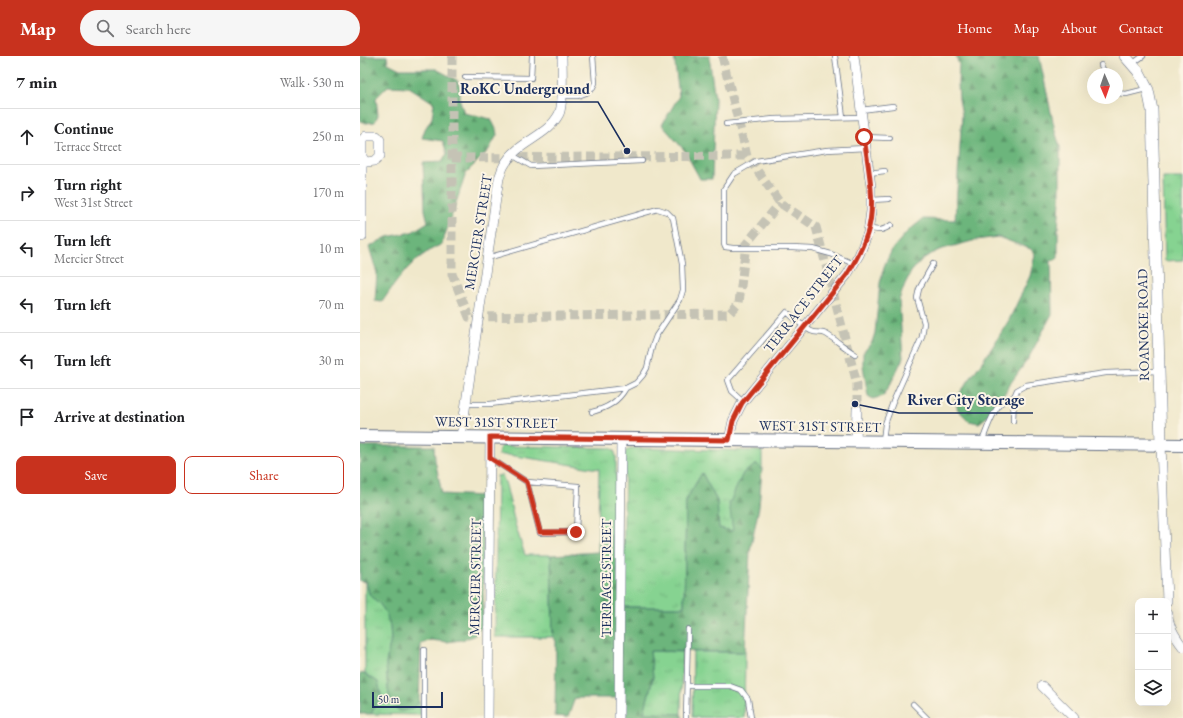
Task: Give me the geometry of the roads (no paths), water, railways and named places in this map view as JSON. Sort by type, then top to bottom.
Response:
[{"type":"main road","name":"WEST 31ST STREET","points":[[360,436],[1183,445]]},
{"type":"street","name":"MERCIER STREET","points":[[460,437],[499,178],[505,163],[512,155],[521,147],[548,129],[559,114],[562,96],[562,56]]},
{"type":"street","name":"TERRACE STREET","points":[[729,440],[733,421],[743,401],[847,275],[859,255],[868,233],[871,211],[869,173],[854,56]]},
{"type":"street","name":"ROANOKE ROAD","points":[[1128,60],[1138,71],[1148,89],[1152,110],[1161,444],[1168,598]]},
{"type":"street","points":[[361,151],[362,237]]},
{"type":"street","points":[[856,441],[857,409]]},
{"type":"street","name":"MERCIER STREET","points":[[488,718],[490,437]]},
{"type":"street","name":"TERRACE STREET","points":[[619,718],[621,438]]},
{"type":"street","points":[[1171,626],[1178,641],[1183,647]]},
{"type":"street","points":[[1042,686],[1074,718]]},
{"type":"lane","points":[[465,78],[531,78],[532,56]]},
{"type":"lane","points":[[562,96],[578,96],[592,89],[594,84],[593,56]]},
{"type":"lane","points":[[835,56],[843,117]]},
{"type":"lane","points":[[1128,60],[1143,56]]},
{"type":"lane","points":[[1123,94],[1148,89]]},
{"type":"lane","points":[[726,124],[774,119],[843,117],[893,106]]},
{"type":"lane","points":[[864,137],[890,138]]},
{"type":"lane","points":[[854,264],[831,254],[813,249],[725,247],[723,221],[724,190],[734,174],[756,161],[827,150],[866,148]]},
{"type":"lane","points":[[512,155],[531,166],[642,161]]},
{"type":"lane","points":[[869,173],[885,171]]},
{"type":"lane","points":[[871,200],[889,199]]},
{"type":"lane","points":[[465,404],[490,404],[626,388],[636,383],[647,368],[656,336],[680,300],[683,290],[682,264],[673,218],[667,212],[658,209],[487,258]]},
{"type":"lane","points":[[869,228],[878,231],[885,230],[891,225]]},
{"type":"lane","points":[[883,441],[885,424],[893,402],[922,337],[924,323],[917,298],[919,289],[933,264]]},
{"type":"lane","points":[[743,401],[732,391],[728,380],[787,312],[810,331],[825,333],[855,354]]},
{"type":"lane","points":[[1013,421],[1014,397],[1017,390],[1026,385],[1106,373],[1159,371]]},
{"type":"lane","points":[[592,412],[605,408],[615,402],[622,396],[626,388]]},
{"type":"lane","points":[[982,442],[1000,404],[1006,399],[1014,397]]},
{"type":"lane","points":[[490,458],[527,482],[578,486],[576,532],[540,532],[527,482]]},
{"type":"lane","points":[[686,718],[688,629]]},
{"type":"lane","points":[[424,650],[424,718]]},
{"type":"lane","points":[[687,686],[730,686],[741,690],[748,699],[751,718]]},
{"type":"lane","points":[[913,704],[927,718]]},
{"type":"tunnel","points":[[452,56],[452,274],[469,317],[729,314],[739,303],[746,244],[780,203]]},
{"type":"tunnel","points":[[722,56],[747,156],[780,203],[816,227],[857,384],[857,409]]},
{"type":"tunnel","points":[[452,158],[747,156]]},
{"type":"place","name":"RoKC Underground","points":[[627,151]]},
{"type":"place","name":"River City Storage","points":[[855,404]]}]
